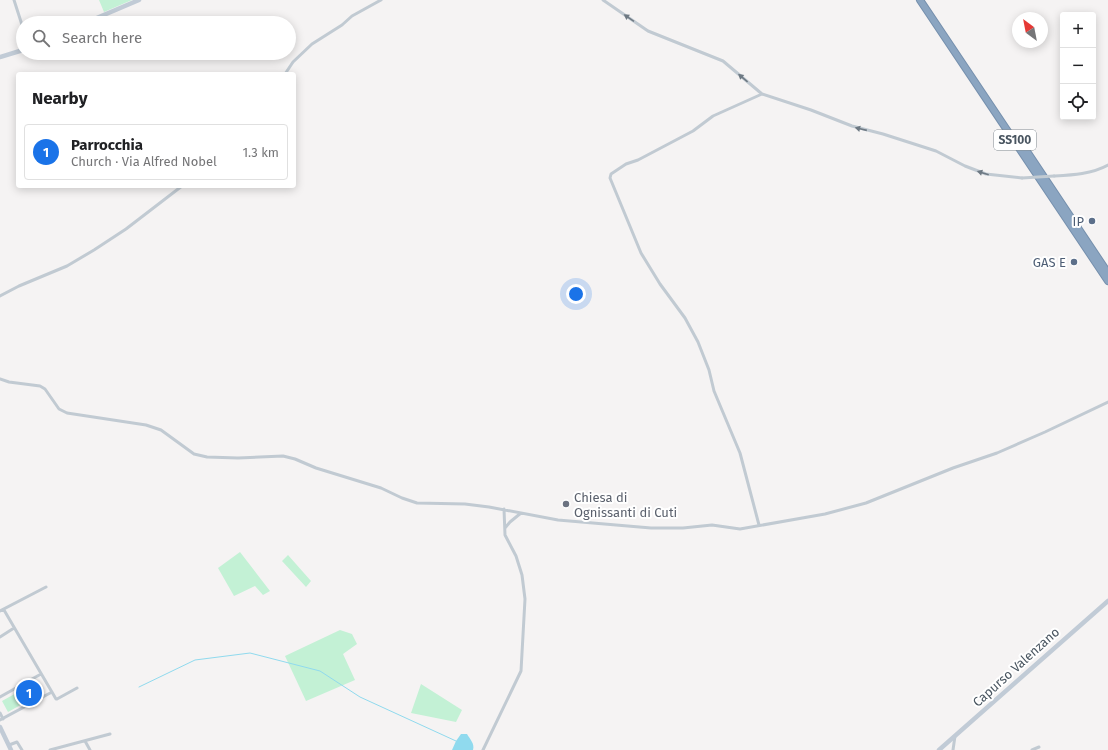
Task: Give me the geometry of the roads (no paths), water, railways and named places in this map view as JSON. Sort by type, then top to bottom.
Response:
[{"type":"highway","name":"SS100","points":[[920,0],[1108,281]]},
{"type":"highway","name":"SS100","points":[[924,0],[1108,273]]},
{"type":"street","points":[[14,0],[19,16]]},
{"type":"street","points":[[101,16],[139,0]]},
{"type":"street","points":[[296,59],[312,44],[342,25],[352,16],[381,0]]},
{"type":"street","points":[[603,0],[648,30],[723,61],[762,94],[811,110],[852,126],[936,151],[965,166],[986,174],[1022,178],[1054,176],[1078,174],[1102,168],[1108,164]]},
{"type":"street","points":[[0,57],[16,52]]},
{"type":"street","points":[[286,72],[295,60]]},
{"type":"street","points":[[759,525],[740,453],[714,391],[709,370],[698,342],[685,318],[660,284],[641,253],[610,178],[611,174],[626,164],[638,160],[693,131],[713,116],[762,94]]},
{"type":"street","points":[[0,296],[67,266],[94,250],[126,229],[179,188]]},
{"type":"street","points":[[0,379],[40,386],[45,389],[59,409],[67,413],[134,422],[161,430],[194,454],[207,457],[238,458],[283,456],[381,488],[417,503],[465,504],[522,512],[558,520],[651,528],[683,528],[712,525],[740,529],[825,514],[866,502],[953,468],[997,453],[1108,402]]},
{"type":"street","points":[[483,750],[520,671],[525,599],[522,575],[516,556],[505,535],[504,509]]},
{"type":"street","points":[[505,528],[522,512]]},
{"type":"street","points":[[46,587],[2,611],[57,699],[77,688]]},
{"type":"street","name":"Capurso Valenzano","points":[[939,750],[1108,601]]},
{"type":"street","points":[[0,637],[14,628]]},
{"type":"street","points":[[0,697],[41,674]]},
{"type":"street","points":[[0,713],[2,719],[52,692]]},
{"type":"street","points":[[0,727],[11,750]]},
{"type":"street","points":[[50,750],[110,734]]},
{"type":"street","points":[[953,750],[955,736]]},
{"type":"street","points":[[85,741],[90,750]]},
{"type":"street","points":[[9,744],[17,742],[22,750]]},
{"type":"street","points":[[1032,750],[1038,747]]},
{"type":"water","points":[[461,734],[467,734],[473,744],[473,750],[452,750]]},
{"type":"waterway","points":[[139,687],[195,660],[250,653],[320,671],[360,697],[456,741]]},
{"type":"place","name":"IP","points":[[1092,221]]},
{"type":"place","name":"GAS E","points":[[1074,262]]},
{"type":"place","name":"Chiesa di Ognissanti di Cuti","points":[[566,504]]},
{"type":"place","name":"Parrocchia","points":[[29,693]]}]
